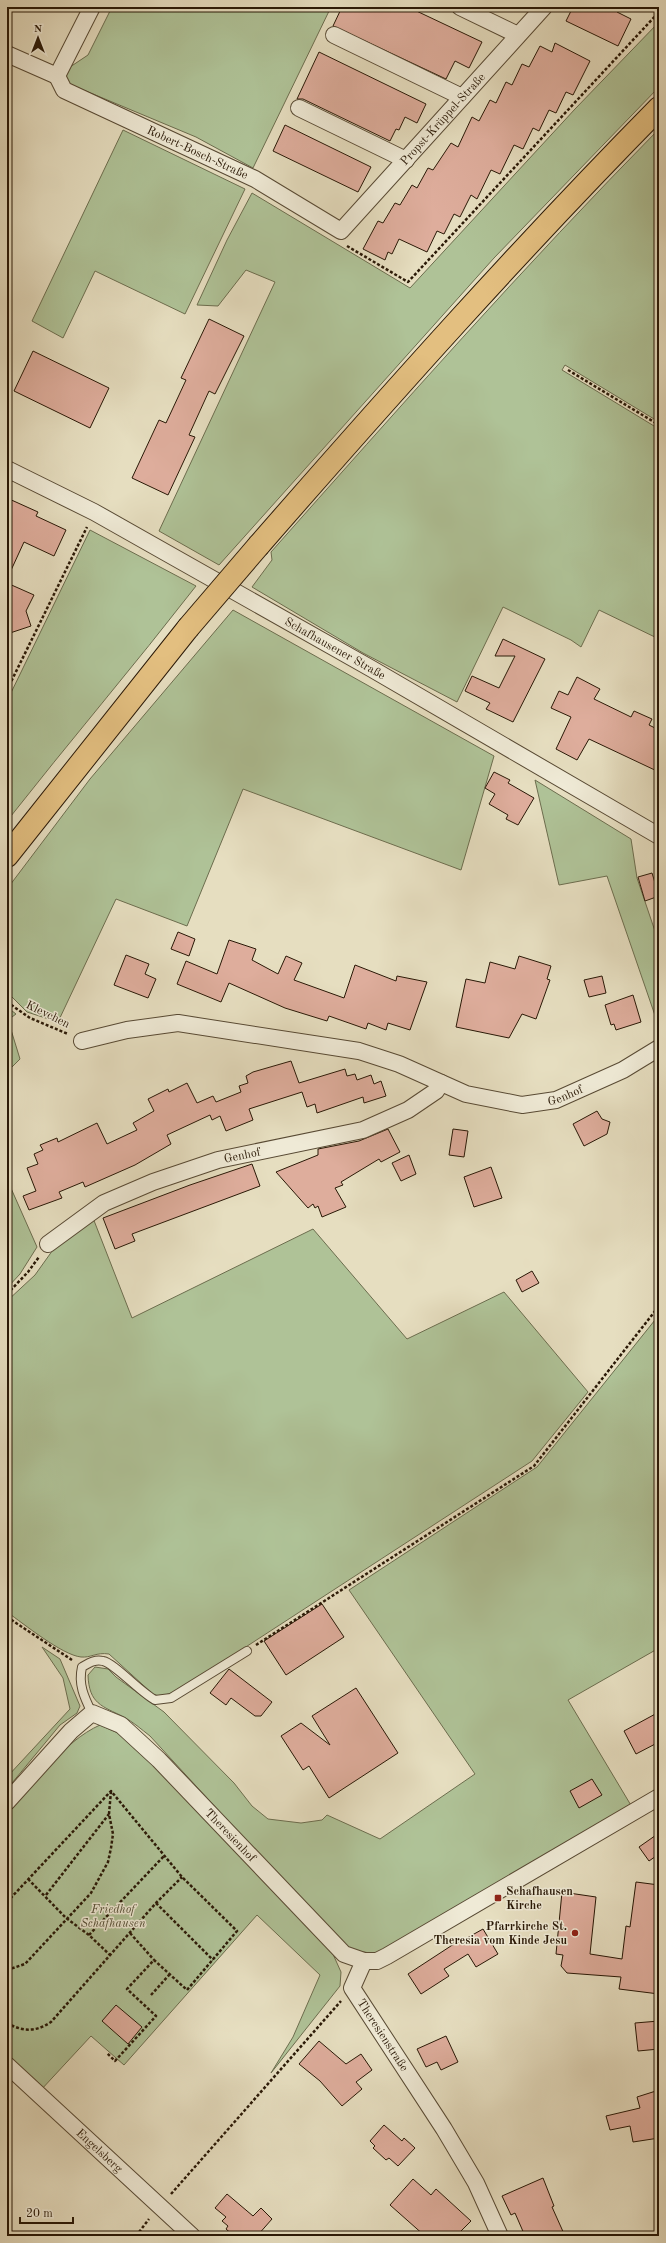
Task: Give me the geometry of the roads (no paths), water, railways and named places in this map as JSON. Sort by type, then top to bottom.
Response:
[{"type":"main road","points":[[7,856],[188,628],[259,545],[398,386],[505,269],[659,108]]},
{"type":"street","points":[[7,54],[57,76],[92,7]]},
{"type":"street","points":[[460,7],[518,35]]},
{"type":"street","name":"Propst-Krüppel-Straße","points":[[341,236],[406,160],[544,7]]},
{"type":"street","points":[[334,35],[462,97]]},
{"type":"street","name":"Robert-Bosch-Straße","points":[[57,76],[64,90],[255,179],[341,236]]},
{"type":"street","points":[[299,108],[406,160]]},
{"type":"street","name":"Schafhausener Straße","points":[[7,470],[94,512],[372,669],[659,836]]},
{"type":"street","name":"Genhof","points":[[82,1041],[127,1030],[178,1023],[359,1051],[399,1064],[466,1094],[522,1105],[556,1100],[623,1070],[659,1048]]},
{"type":"street","name":"Genhof","points":[[48,1244],[104,1203],[153,1182],[218,1160],[363,1130],[408,1110],[436,1092],[441,1083]]},
{"type":"street","points":[[7,1802],[72,1731],[92,1712]]},
{"type":"street","name":"Theresienhof","points":[[92,1712],[121,1725],[159,1760],[344,1954],[364,1961]]},
{"type":"street","points":[[364,1961],[377,1961],[387,1956],[659,1797]]},
{"type":"street","name":"Theresienstraße","points":[[364,1961],[352,1988],[444,2129],[476,2183],[500,2236]]},
{"type":"street","name":"Engelsberg","points":[[7,2066],[192,2236]]},
{"type":"lane","points":[[92,1712],[82,1693],[80,1676],[82,1667],[92,1661],[103,1661],[113,1667],[133,1686],[155,1700],[171,1698],[247,1652]]},
{"type":"place","name":"Schafhausen Kirche","points":[[498,1898]]},
{"type":"place","name":"Pfarrkirche St. Theresia vom Kinde Jesu","points":[[575,1933]]},
{"type":"park label","name":"Friedhof Schafhausen","points":[[113,1916]]}]
